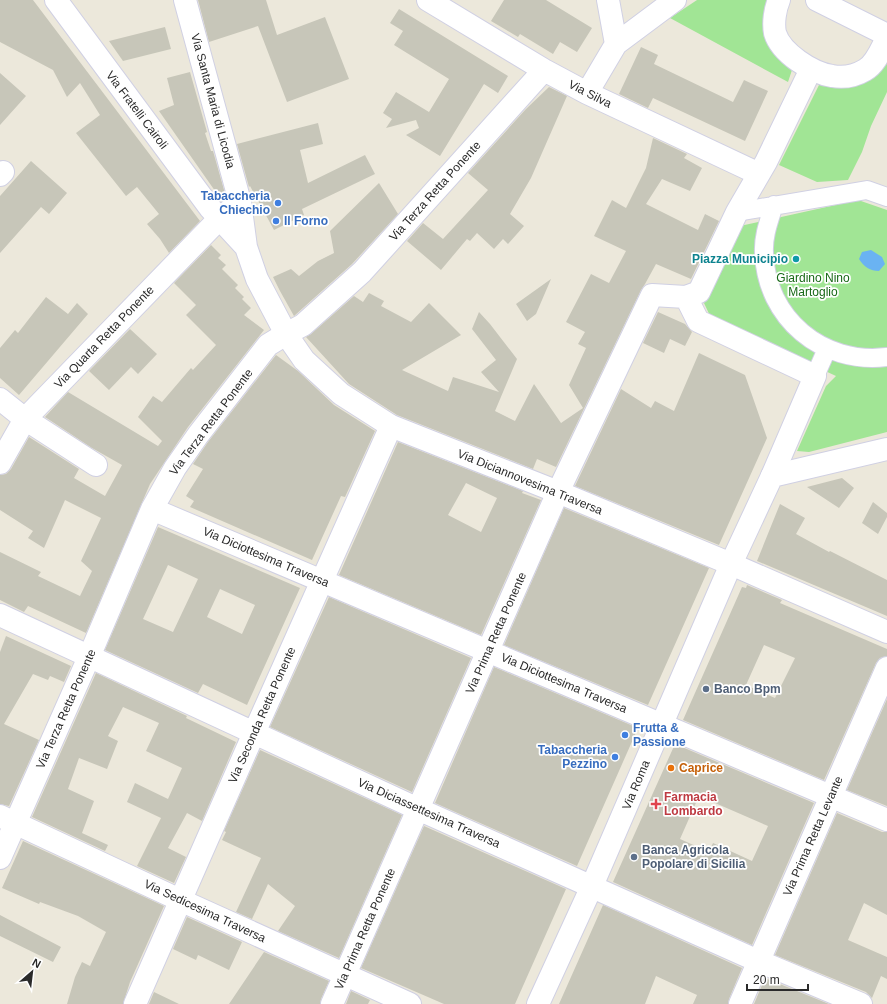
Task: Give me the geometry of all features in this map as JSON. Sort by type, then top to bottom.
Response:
[{"type":"street","name":"Via Fratelli Cairoli","points":[[56,0],[219,218],[246,248]]},
{"type":"street","name":"Via Santa Maria di Licodia","points":[[185,0],[240,202],[246,248]]},
{"type":"street","name":"Via Silva","points":[[428,0],[544,70],[587,93],[758,174]]},
{"type":"street","points":[[608,0],[616,44]]},
{"type":"street","points":[[587,93],[616,44],[675,0]]},
{"type":"street","points":[[779,0],[775,15],[775,33],[782,45],[796,60],[811,69],[832,76],[852,76],[866,70],[876,59],[887,37],[817,0]]},
{"type":"street","points":[[811,69],[766,162],[737,212],[699,292],[686,297],[698,321],[815,376],[827,349]]},
{"type":"street","name":"Via Terza Retta Ponente","points":[[0,858],[8,819],[89,657],[152,509],[175,468],[198,435],[268,345],[303,325],[362,272],[544,70]]},
{"type":"street","points":[[737,212],[867,190],[887,197]]},
{"type":"street","name":"Via Quarta Retta Ponente","points":[[0,463],[25,419],[219,218],[240,202]]},
{"type":"street","points":[[774,205],[766,228],[764,252],[767,276],[775,299],[788,320],[806,336],[827,349],[850,356],[873,359],[887,357]]},
{"type":"street","name":"Via Diciannovesima Traversa","points":[[246,248],[257,279],[286,334],[304,360],[341,394],[391,426],[558,492],[731,564],[887,632]]},
{"type":"street","name":"Via Prima Retta Ponente","points":[[332,1004],[558,492],[652,295],[686,297]]},
{"type":"street","name":"Via Roma","points":[[538,1004],[592,886],[731,564],[772,476],[815,376]]},
{"type":"street","points":[[0,399],[25,419],[96,466]]},
{"type":"street","name":"Via Seconda Retta Ponente","points":[[135,1004],[391,426]]},
{"type":"street","points":[[772,476],[887,449]]},
{"type":"street","name":"Via Diciottesima Traversa","points":[[152,509],[887,820]]},
{"type":"street","name":"Via Diciassettesima Traversa","points":[[0,615],[418,809],[758,961],[861,1004]]},
{"type":"street","name":"Via Prima Retta Levante","points":[[740,1004],[887,668]]},
{"type":"street","name":"Via Sedicesima Traversa","points":[[8,819],[180,900],[410,1004]]},
{"type":"green space","points":[[697,0],[769,0],[792,70],[788,82],[670,18]]},
{"type":"green space","points":[[887,56],[887,92],[871,126],[862,152],[848,180],[817,182],[779,165],[820,83]]},
{"type":"green space","name":"Giardino Nino Martoglio","points":[[858,200],[887,210],[887,432],[809,452],[797,451],[826,386],[836,376],[711,318],[704,303],[740,226]]},
{"type":"water","points":[[871,250],[882,257],[885,264],[879,271],[868,268],[859,259],[862,252]]},
{"type":"building","points":[[0,0],[33,0],[200,221],[169,253],[160,239],[147,224],[159,214],[137,187],[126,196],[76,133],[100,115],[80,83],[67,97],[53,70],[0,42]]},
{"type":"building","points":[[198,0],[266,0],[277,35],[325,17],[349,79],[287,102],[258,26],[209,42]]},
{"type":"building","points":[[504,0],[546,0],[592,28],[577,52],[560,42],[553,54],[520,34],[518,37],[491,21]]},
{"type":"building","points":[[399,9],[508,76],[498,93],[484,84],[440,156],[406,135],[419,128],[416,120],[386,128],[392,119],[383,113],[396,92],[429,112],[449,79],[394,45],[403,31],[390,23]]},
{"type":"building","points":[[165,27],[171,49],[123,61],[109,41]]},
{"type":"building","points":[[641,47],[658,55],[654,64],[733,102],[744,80],[768,91],[745,141],[653,98],[648,108],[619,94]]},
{"type":"building","points":[[190,72],[207,132],[205,133],[211,151],[213,151],[226,197],[225,198],[220,198],[159,111],[174,105],[167,78]]},
{"type":"building","points":[[0,73],[26,96],[0,125]]},
{"type":"building","points":[[549,87],[567,96],[531,178],[510,214],[524,226],[508,244],[503,239],[494,249],[477,233],[470,241],[467,239],[441,270],[407,241],[423,223],[443,239],[488,190],[468,173],[526,109]]},
{"type":"building","points":[[318,123],[323,144],[300,150],[308,183],[365,155],[375,174],[302,209],[304,215],[274,230],[250,186],[249,187],[237,144]]},
{"type":"building","points":[[653,138],[687,154],[684,158],[702,168],[690,191],[662,179],[646,204],[698,230],[705,214],[719,221],[691,279],[656,264],[641,290],[556,467],[537,459],[533,469],[397,415],[349,384],[306,337],[354,296],[363,302],[369,293],[384,301],[381,306],[411,322],[429,303],[461,335],[402,370],[448,391],[453,377],[499,392],[481,372],[496,360],[472,329],[479,312],[517,359],[495,411],[515,421],[534,384],[561,423],[583,408],[569,385],[586,348],[578,344],[585,332],[566,322],[591,274],[609,283],[626,251],[594,236],[612,200],[626,208],[646,168]]},
{"type":"building","points":[[31,161],[67,193],[49,214],[41,207],[0,253],[0,196]]},
{"type":"building","points":[[379,183],[398,214],[352,264],[294,316],[273,277],[291,269],[299,276],[318,261],[334,253],[330,231]]},
{"type":"building","points":[[211,245],[221,255],[218,258],[226,265],[222,269],[238,285],[235,288],[244,297],[242,299],[251,308],[244,315],[264,330],[188,427],[150,484],[86,633],[28,606],[24,612],[0,600],[0,552],[41,572],[38,576],[80,596],[92,571],[81,561],[101,518],[65,500],[44,548],[28,538],[33,531],[0,510],[0,475],[6,474],[11,469],[29,437],[79,469],[74,478],[105,496],[122,465],[92,448],[45,417],[68,392],[158,446],[162,441],[138,417],[153,396],[162,402],[191,368],[193,370],[216,345],[186,315],[196,305],[174,283]]},
{"type":"building","points":[[551,279],[536,314],[527,321],[516,304]]},
{"type":"building","points":[[46,297],[68,314],[77,303],[88,314],[19,395],[0,378],[0,348],[15,330],[18,333]]},
{"type":"building","points":[[658,312],[685,324],[692,332],[685,346],[670,339],[664,353],[643,343]]},
{"type":"building","points":[[130,329],[157,354],[138,374],[131,367],[109,390],[89,371]]},
{"type":"building","points":[[699,353],[745,375],[767,438],[719,545],[575,486],[621,389],[651,408],[655,401],[674,411]]},
{"type":"building","points":[[276,355],[298,371],[334,405],[375,431],[345,497],[341,496],[312,560],[190,507],[194,501],[186,496],[203,469],[193,464],[208,442]]},
{"type":"building","points":[[398,442],[523,491],[522,493],[541,500],[481,635],[339,575]],"holes":[[[466,483],[497,498],[481,532],[448,515]]]},
{"type":"building","points":[[842,478],[854,488],[839,508],[807,487]]},
{"type":"building","points":[[873,502],[887,513],[887,517],[878,534],[862,523]]},
{"type":"building","points":[[780,504],[805,518],[796,534],[887,580],[887,616],[757,561]]},
{"type":"building","points":[[564,508],[709,568],[648,705],[504,645]]},
{"type":"building","points":[[158,527],[300,588],[247,705],[203,684],[198,693],[105,650]],"holes":[[[168,565],[198,579],[173,632],[143,619]],[[220,589],[255,605],[242,634],[207,617]]]},
{"type":"building","points":[[747,585],[782,600],[780,603],[887,649],[887,656],[880,658],[876,663],[824,780],[683,720],[742,587],[746,588]],"holes":[[[764,645],[795,658],[775,698],[746,685]]]},
{"type":"building","points":[[329,597],[471,658],[412,792],[270,727]]},
{"type":"building","points":[[6,636],[71,666],[64,682],[50,676],[48,680],[33,674],[4,724],[39,740],[9,806],[0,804],[0,652]]},
{"type":"building","points":[[494,667],[638,728],[577,866],[435,803]]},
{"type":"building","points":[[96,673],[187,716],[186,718],[236,742],[202,821],[187,813],[168,848],[186,857],[174,883],[137,866],[161,818],[127,802],[135,783],[168,799],[182,768],[146,751],[159,723],[123,707],[108,736],[118,741],[107,769],[79,758],[68,789],[94,801],[82,833],[108,845],[105,851],[32,817]]},
{"type":"building","points":[[887,699],[887,806],[847,790]]},
{"type":"building","points":[[675,744],[814,803],[752,945],[613,882]],"holes":[[[699,796],[768,826],[752,861],[713,843],[709,852],[680,839]]]},
{"type":"building","points":[[260,750],[402,815],[339,958],[278,931],[295,906],[268,884],[252,919],[236,912],[261,858],[222,840],[226,832],[224,831]]},
{"type":"building","points":[[837,813],[882,832],[887,832],[887,915],[864,903],[848,940],[887,957],[887,979],[881,976],[872,998],[866,992],[775,955]]},
{"type":"building","points":[[424,826],[566,889],[515,1004],[444,1004],[361,968]]},
{"type":"building","points":[[23,841],[164,906],[130,982],[123,1004],[67,1004],[75,977],[82,962],[90,966],[106,932],[78,916],[40,902],[39,904],[2,888]]},
{"type":"building","points":[[603,905],[742,968],[728,1004],[693,1004],[697,995],[656,976],[645,1004],[559,1004]]},
{"type":"building","points":[[0,915],[61,947],[53,962],[0,936]]},
{"type":"building","points":[[187,917],[242,942],[229,970],[198,955],[196,960],[173,949]]},
{"type":"building","points":[[264,952],[329,981],[320,1004],[229,1004]]},
{"type":"building","points":[[765,978],[829,1004],[754,1004]]},
{"type":"building","points":[[351,991],[370,1000],[368,1004],[346,1004]]},
{"type":"building","points":[[154,992],[179,1004],[149,1004]]},
{"type":"place","name":"Tabaccheria Chiechio","points":[[278,203]]},
{"type":"place","name":"Il Forno","points":[[276,221]]},
{"type":"place","name":"Piazza Municipio","points":[[796,259]]},
{"type":"place","name":"Banco Bpm","points":[[706,689]]},
{"type":"place","name":"Frutta & Passione","points":[[625,735]]},
{"type":"place","name":"Tabaccheria Pezzino","points":[[615,757]]},
{"type":"place","name":"Caprice","points":[[671,768]]},
{"type":"place","name":"Farmacia Lombardo","points":[[656,804]]},
{"type":"place","name":"Banca Agricola Popolare di Sicilia","points":[[634,857]]}]
